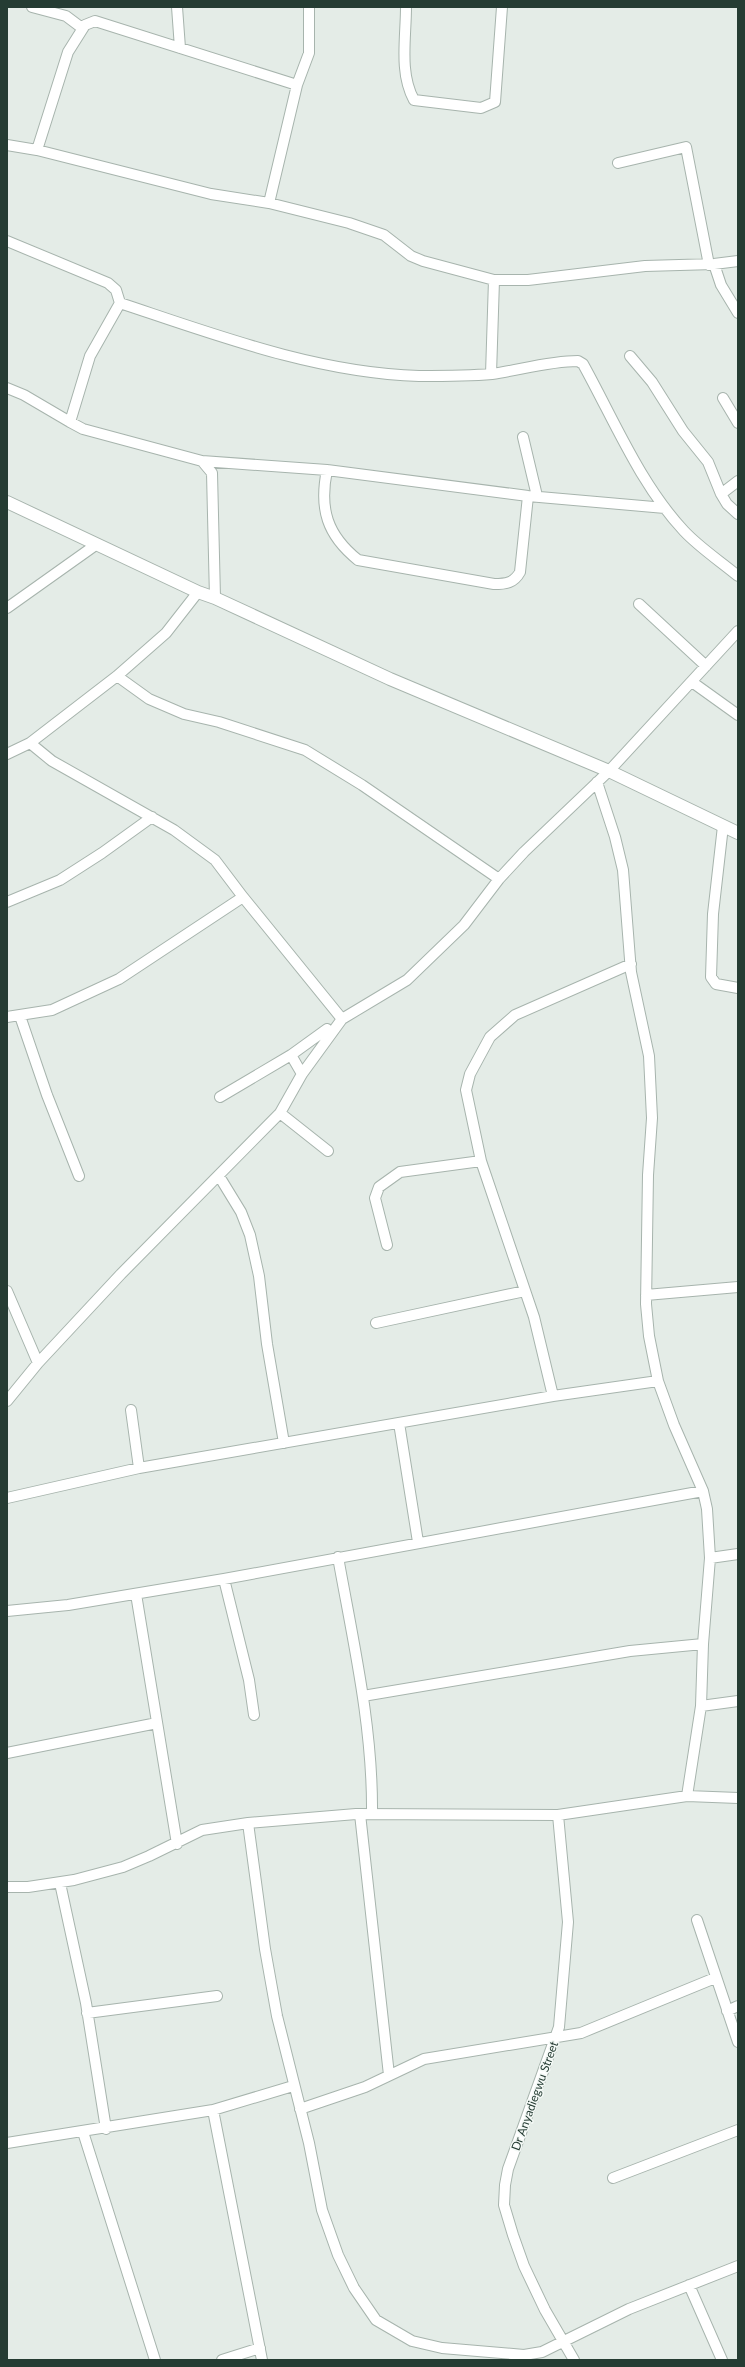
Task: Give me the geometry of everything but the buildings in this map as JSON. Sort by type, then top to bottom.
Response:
[{"type":"street","points":[[32,7],[66,16],[82,28]]},
{"type":"street","points":[[177,7],[180,48]]},
{"type":"street","points":[[269,203],[297,85],[309,53],[309,7]]},
{"type":"street","points":[[406,7],[405,72],[407,87],[414,100],[481,108],[495,102],[502,7]]},
{"type":"street","points":[[37,150],[68,52],[82,28],[85,25],[95,21],[297,85]]},
{"type":"street","points":[[7,145],[37,150],[211,194],[269,203],[373,230],[384,235],[411,256],[423,261],[494,280],[528,280],[645,266],[712,264],[738,260]]},
{"type":"street","points":[[618,163],[686,147],[712,264],[721,285],[738,313]]},
{"type":"street","points":[[7,241],[108,282],[116,290],[120,302],[90,356],[70,422]]},
{"type":"street","points":[[490,374],[494,280]]},
{"type":"street","points":[[120,302],[229,339],[334,366],[368,372],[419,376],[490,374],[569,361],[578,361],[583,364],[635,460],[665,508],[685,532],[738,576]]},
{"type":"street","points":[[630,356],[652,382],[683,431],[708,462],[721,494],[727,504],[738,514]]},
{"type":"street","points":[[7,388],[24,395],[83,429],[202,461],[327,470],[533,496],[665,508]]},
{"type":"street","points":[[723,398],[738,423]]},
{"type":"street","points":[[327,470],[323,491],[326,520],[345,550],[358,560],[494,584],[506,584],[516,579],[520,572],[533,496],[523,437]]},
{"type":"street","points":[[202,461],[212,473],[215,598]]},
{"type":"street","points":[[721,494],[738,481]]},
{"type":"street","points":[[7,502],[198,592],[215,598],[390,679],[609,771],[738,833]]},
{"type":"street","points":[[7,608],[97,544]]},
{"type":"street","points":[[7,754],[30,743],[117,676],[166,633],[198,592]]},
{"type":"street","points":[[639,604],[706,666]]},
{"type":"street","points":[[7,1401],[38,1363],[121,1274],[280,1113],[302,1074],[342,1019],[407,980],[464,925],[499,879],[524,852],[609,771],[738,631]]},
{"type":"street","points":[[117,676],[149,699],[184,714],[219,722],[305,750],[362,785],[499,879]]},
{"type":"street","points":[[692,682],[738,715]]},
{"type":"street","points":[[30,743],[52,761],[174,830],[215,860],[243,897],[342,1019]]},
{"type":"street","points":[[597,782],[615,837],[623,870],[631,964],[648,1056],[652,1118],[648,1175],[646,1296],[649,1336],[658,1381],[674,1425],[702,1491],[707,1509],[710,1558],[703,1644],[701,1706],[687,1796]]},
{"type":"street","points":[[7,902],[60,880],[102,853],[152,817]]},
{"type":"street","points":[[723,826],[713,914],[711,977],[716,984],[738,988]]},
{"type":"street","points":[[7,1017],[52,1010],[118,979],[243,897]]},
{"type":"street","points":[[553,1396],[534,1317],[482,1161],[466,1090],[470,1074],[490,1037],[515,1015],[631,964]]},
{"type":"street","points":[[20,1016],[47,1095],[79,1176]]},
{"type":"street","points":[[220,1097],[291,1055],[327,1029]]},
{"type":"street","points":[[291,1055],[302,1074]]},
{"type":"street","points":[[280,1113],[328,1152]]},
{"type":"street","points":[[387,1245],[375,1198],[379,1187],[400,1172],[482,1161]]},
{"type":"street","points":[[219,1176],[241,1212],[250,1235],[259,1276],[267,1344],[284,1443]]},
{"type":"street","points":[[646,1296],[738,1287]]},
{"type":"street","points":[[7,1291],[38,1363]]},
{"type":"street","points":[[376,1323],[525,1291]]},
{"type":"street","points":[[7,1498],[140,1468],[553,1396],[658,1381]]},
{"type":"street","points":[[131,1410],[140,1468]]},
{"type":"street","points":[[399,1423],[418,1542]]},
{"type":"street","points":[[7,1611],[68,1605],[224,1579],[418,1542],[702,1491]]},
{"type":"street","points":[[710,1558],[738,1554]]},
{"type":"street","points":[[338,1557],[363,1696],[371,1762],[372,1814]]},
{"type":"street","points":[[224,1579],[249,1680],[254,1715]]},
{"type":"street","points":[[136,1594],[177,1844]]},
{"type":"street","points":[[363,1696],[630,1651],[703,1644]]},
{"type":"street","points":[[701,1706],[738,1700]]},
{"type":"street","points":[[7,1753],[157,1722]]},
{"type":"street","points":[[7,1887],[60,1883],[123,1867],[177,1844],[202,1830],[248,1823],[360,1814],[558,1815],[687,1796],[738,1798]]},
{"type":"street","points":[[360,1814],[389,2075]]},
{"type":"street","name":"Dr Anyadiegwu Street","points":[[558,1815],[568,1922],[559,2027],[508,2169],[505,2185],[504,2205],[524,2266],[545,2310],[574,2360]]},
{"type":"street","points":[[248,1823],[265,1949],[277,2016],[293,2086],[300,2109],[322,2210],[338,2255],[354,2288],[376,2320],[412,2341],[442,2348],[524,2355],[542,2352],[629,2308],[738,2266]]},
{"type":"street","points":[[60,1883],[87,2013],[106,2128]]},
{"type":"street","points":[[697,1920],[715,1978],[738,2042]]},
{"type":"street","points":[[300,2109],[365,2087],[424,2059],[556,2036],[582,2033],[715,1978]]},
{"type":"street","points":[[87,2013],[217,1996]]},
{"type":"street","points":[[727,2011],[738,2006]]},
{"type":"street","points":[[7,2143],[213,2110],[293,2086]]},
{"type":"street","points":[[213,2110],[262,2360]]},
{"type":"street","points":[[613,2178],[738,2130]]},
{"type":"street","points":[[83,2132],[155,2360]]},
{"type":"street","points":[[689,2285],[722,2360]]},
{"type":"street","points":[[222,2360],[260,2348]]}]
